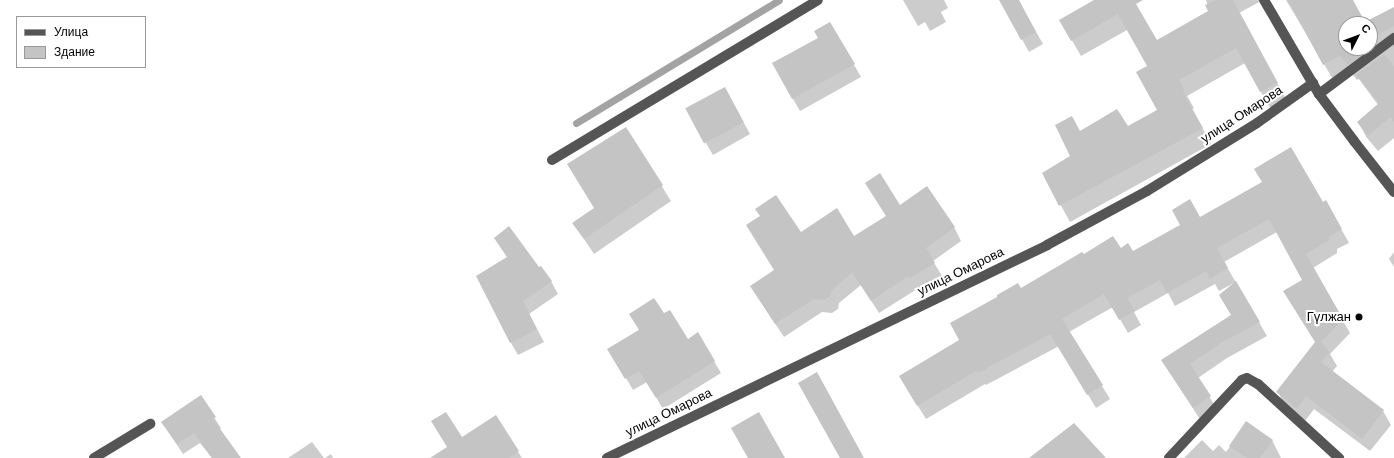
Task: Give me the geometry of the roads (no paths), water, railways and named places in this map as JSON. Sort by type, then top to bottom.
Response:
[{"type":"street","points":[[552,160],[818,0]]},
{"type":"street","points":[[1264,0],[1312,84],[1394,192]]},
{"type":"street","points":[[1319,94],[1394,38]]},
{"type":"street","name":"улица Омарова","points":[[607,458],[1047,245],[1147,191],[1257,123],[1312,84]]},
{"type":"street","points":[[1169,458],[1242,380],[1248,378],[1258,384],[1339,458]]},
{"type":"street","points":[[94,458],[150,424]]},
{"type":"waterway","points":[[576,123],[779,0]]},
{"type":"place","name":"Гүлжан","points":[[1359,317]]}]
